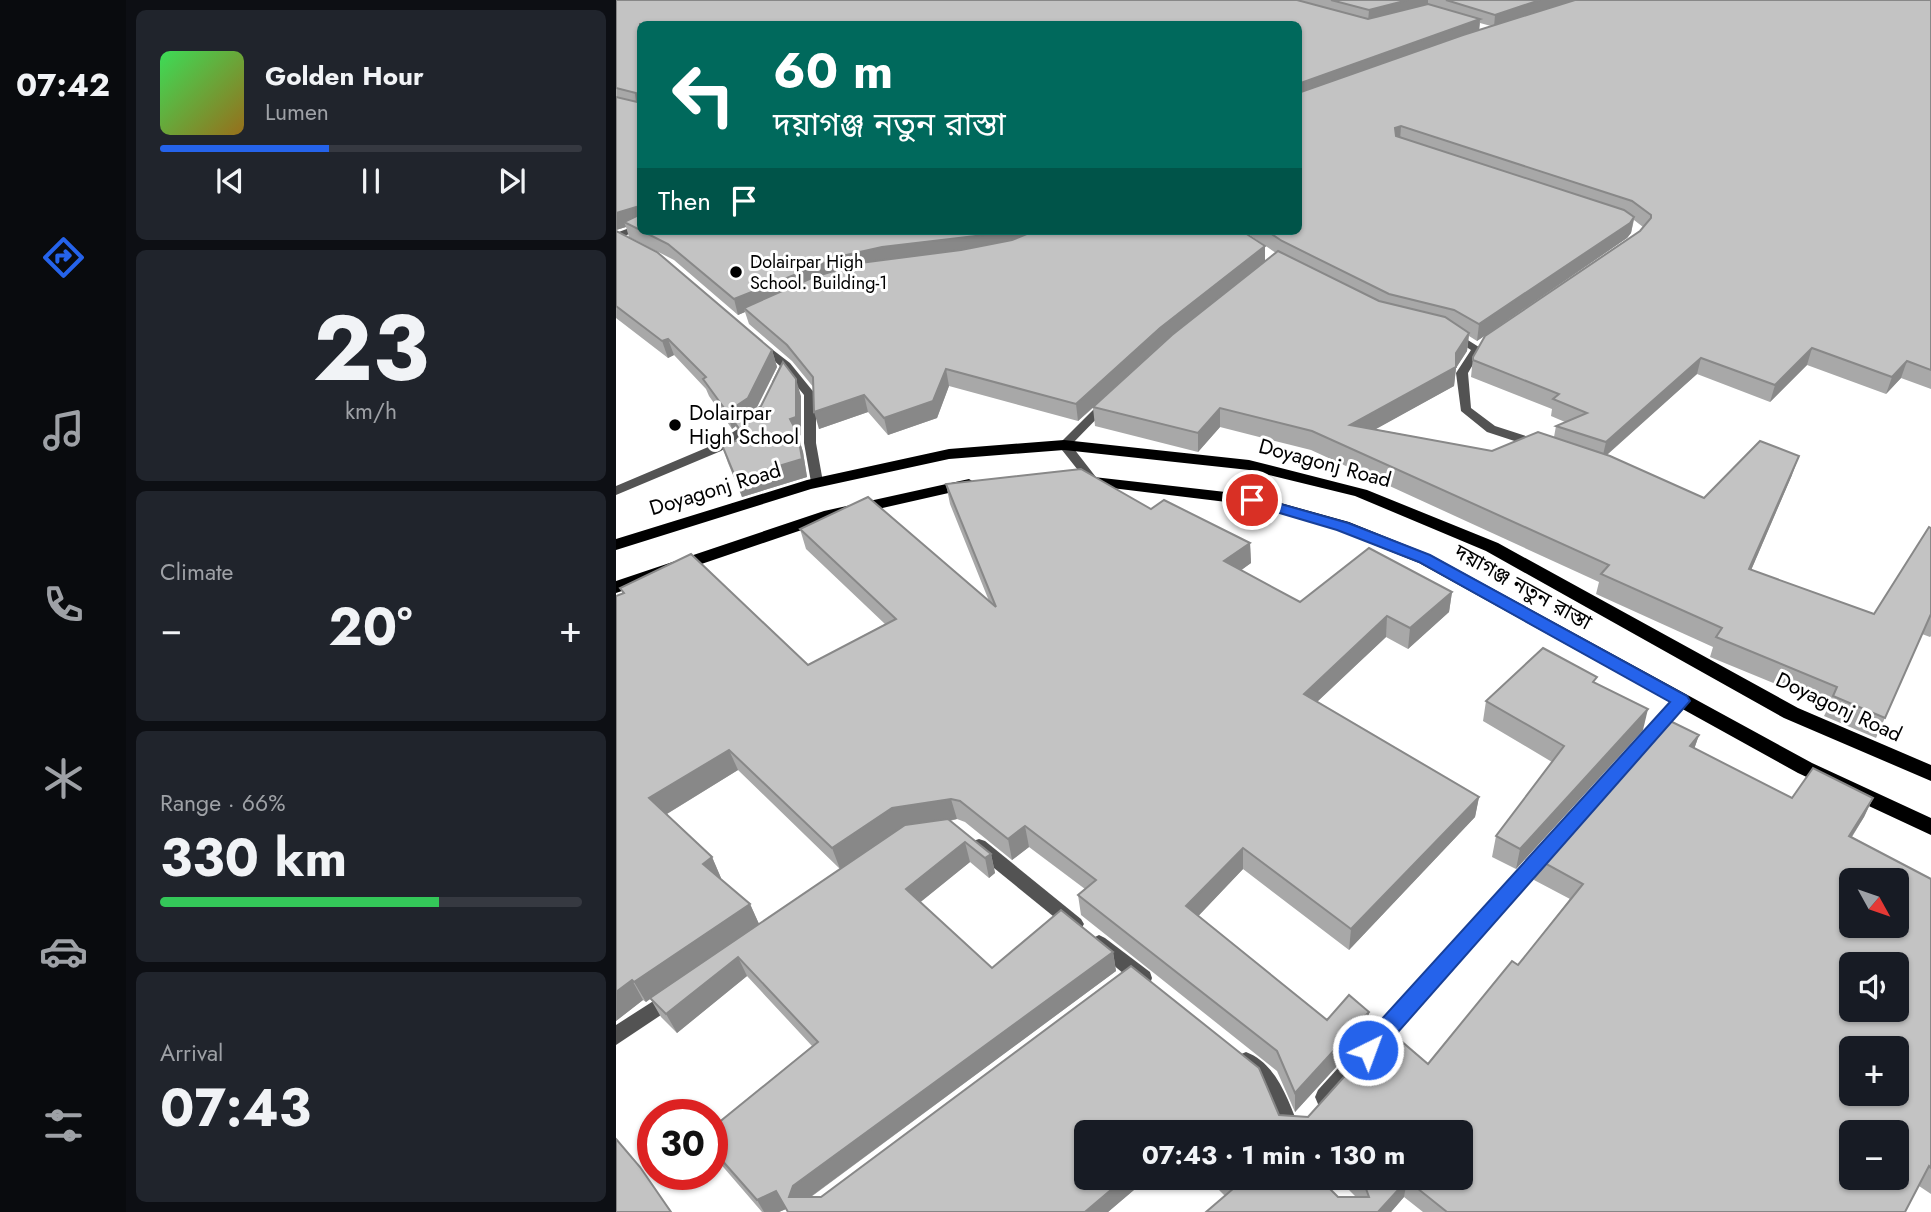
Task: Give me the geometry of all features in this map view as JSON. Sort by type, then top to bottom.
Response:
[{"type":"main road","name":"Doyagonj Road","points":[[616,545],[817,482],[949,454],[1064,445],[1250,465],[1362,493],[1492,547],[1791,713],[1931,773]]},
{"type":"main road","name":"দয়াগঞ্জ নতুন রাস্তা","points":[[1065,481],[1093,481],[1252,500],[1343,526],[1425,559],[1805,768],[1931,827]]},
{"type":"main road","points":[[616,587],[830,515],[983,482]]},
{"type":"street","points":[[616,237],[637,228]]},
{"type":"street","points":[[616,237],[628,243]]},
{"type":"street","points":[[1435,328],[1448,331],[1477,349]]},
{"type":"street","points":[[746,332],[786,365],[810,395],[810,443],[817,482]]},
{"type":"street","points":[[1488,341],[1477,349],[1462,373],[1465,409],[1491,429],[1553,450]]},
{"type":"street","points":[[770,397],[786,365]]},
{"type":"street","points":[[1093,481],[1064,445],[1111,397]]},
{"type":"street","points":[[616,491],[717,448],[760,419]]},
{"type":"street","points":[[1304,1120],[1681,701]]},
{"type":"street","points":[[968,837],[1129,976],[1155,988]]},
{"type":"street","points":[[616,1036],[683,989]]},
{"type":"street","points":[[1227,1046],[1268,1079],[1297,1120]]},
{"type":"building","points":[[616,0],[1297,0],[1368,19],[1428,4],[1480,19],[1302,83],[1302,21],[637,21],[637,102],[636,93],[616,88]]},
{"type":"building","points":[[1331,0],[1408,0],[1369,10]]},
{"type":"building","points":[[1446,0],[1540,0],[1495,15]]},
{"type":"building","points":[[1575,0],[1931,0],[1931,370],[1907,361],[1892,377],[1812,348],[1775,385],[1701,358],[1606,442],[1556,426],[1587,413],[1553,399],[1559,394],[1473,360],[1473,357],[1485,336],[1640,231],[1651,215],[1632,201],[1401,126],[1395,128],[1396,136],[1624,210],[1634,217],[1630,223],[1479,324],[1454,310],[1389,294],[1273,235],[1302,235],[1302,92],[1463,35]]},
{"type":"building","points":[[616,97],[637,102],[637,216],[636,207],[616,213]]},
{"type":"building","points":[[637,216],[637,228],[624,222]]},
{"type":"building","points":[[616,231],[657,252],[772,350],[748,398],[727,412],[703,379],[706,377],[668,339],[662,341],[616,306]]},
{"type":"building","points":[[650,235],[984,235],[882,247],[842,256],[734,299],[668,244]]},
{"type":"building","points":[[1024,235],[1248,235],[1265,246],[1160,328],[1076,404],[946,369],[933,401],[884,418],[864,395],[814,412],[813,377],[787,345],[744,308],[814,277],[860,263],[961,250]]},
{"type":"building","points":[[1278,251],[1379,301],[1445,317],[1469,333],[1456,353],[1456,367],[1350,425],[1492,451],[1538,432],[1610,456],[1704,498],[1760,441],[1799,456],[1749,569],[1874,614],[1929,527],[1931,528],[1931,614],[1885,718],[1833,696],[1837,687],[1716,637],[1722,628],[1601,574],[1609,565],[1312,431],[1220,408],[1198,433],[1093,407],[1172,335]]},
{"type":"building","points":[[783,362],[796,379],[796,417],[790,419],[798,434],[802,459],[736,479],[722,445],[746,438],[735,423],[761,406]]},
{"type":"building","points":[[1081,469],[1151,509],[1164,500],[1250,543],[1224,561],[1300,602],[1369,548],[1452,592],[1410,628],[1387,616],[1304,694],[1479,797],[1351,929],[1243,848],[1186,906],[1327,1020],[1349,995],[1369,1012],[1295,1093],[1277,1051],[1078,895],[1096,880],[1025,826],[1008,839],[960,801],[951,799],[892,808],[832,848],[729,750],[649,798],[712,857],[703,864],[750,904],[616,992],[616,596],[624,593],[620,588],[691,554],[808,665],[896,619],[800,529],[868,497],[996,607],[946,484]]},
{"type":"building","points":[[1543,648],[1597,677],[1593,682],[1648,709],[1520,849],[1496,836],[1564,746],[1486,701]]},
{"type":"building","points":[[1666,719],[1699,735],[1690,746],[1792,798],[1813,768],[1873,798],[1849,836],[1931,879],[1931,1168],[1929,1166],[1905,1212],[1447,1212],[1420,1190],[1473,1190],[1473,1120],[1074,1120],[1074,1190],[1111,1190],[1087,1212],[788,1212],[776,1191],[757,1200],[728,1167],[728,1115],[818,1042],[738,957],[666,1014],[650,998],[905,825],[948,819],[991,854],[985,858],[965,842],[906,889],[992,968],[1061,910],[1113,952],[793,1186],[789,1197],[821,1197],[1131,966],[1259,1068],[1279,1115],[1308,1117],[1387,1029],[1428,1064],[1512,961],[1518,965],[1583,884],[1539,860]]},
{"type":"building","points":[[616,1139],[637,1164],[637,1190],[656,1190],[671,1212],[616,1212]]},
{"type":"building","points":[[1232,1190],[1331,1190],[1338,1197],[1369,1197],[1366,1190],[1398,1190],[1378,1212],[1206,1212]]},
{"type":"place","name":"Dolairpar High School. Building-1","points":[[736,272]]},
{"type":"place","name":"Dolairpar High School","points":[[675,425]]},
{"type":"route","points":[[1252,500],[1343,526],[1425,559],[1681,701],[1368,1050]]}]
